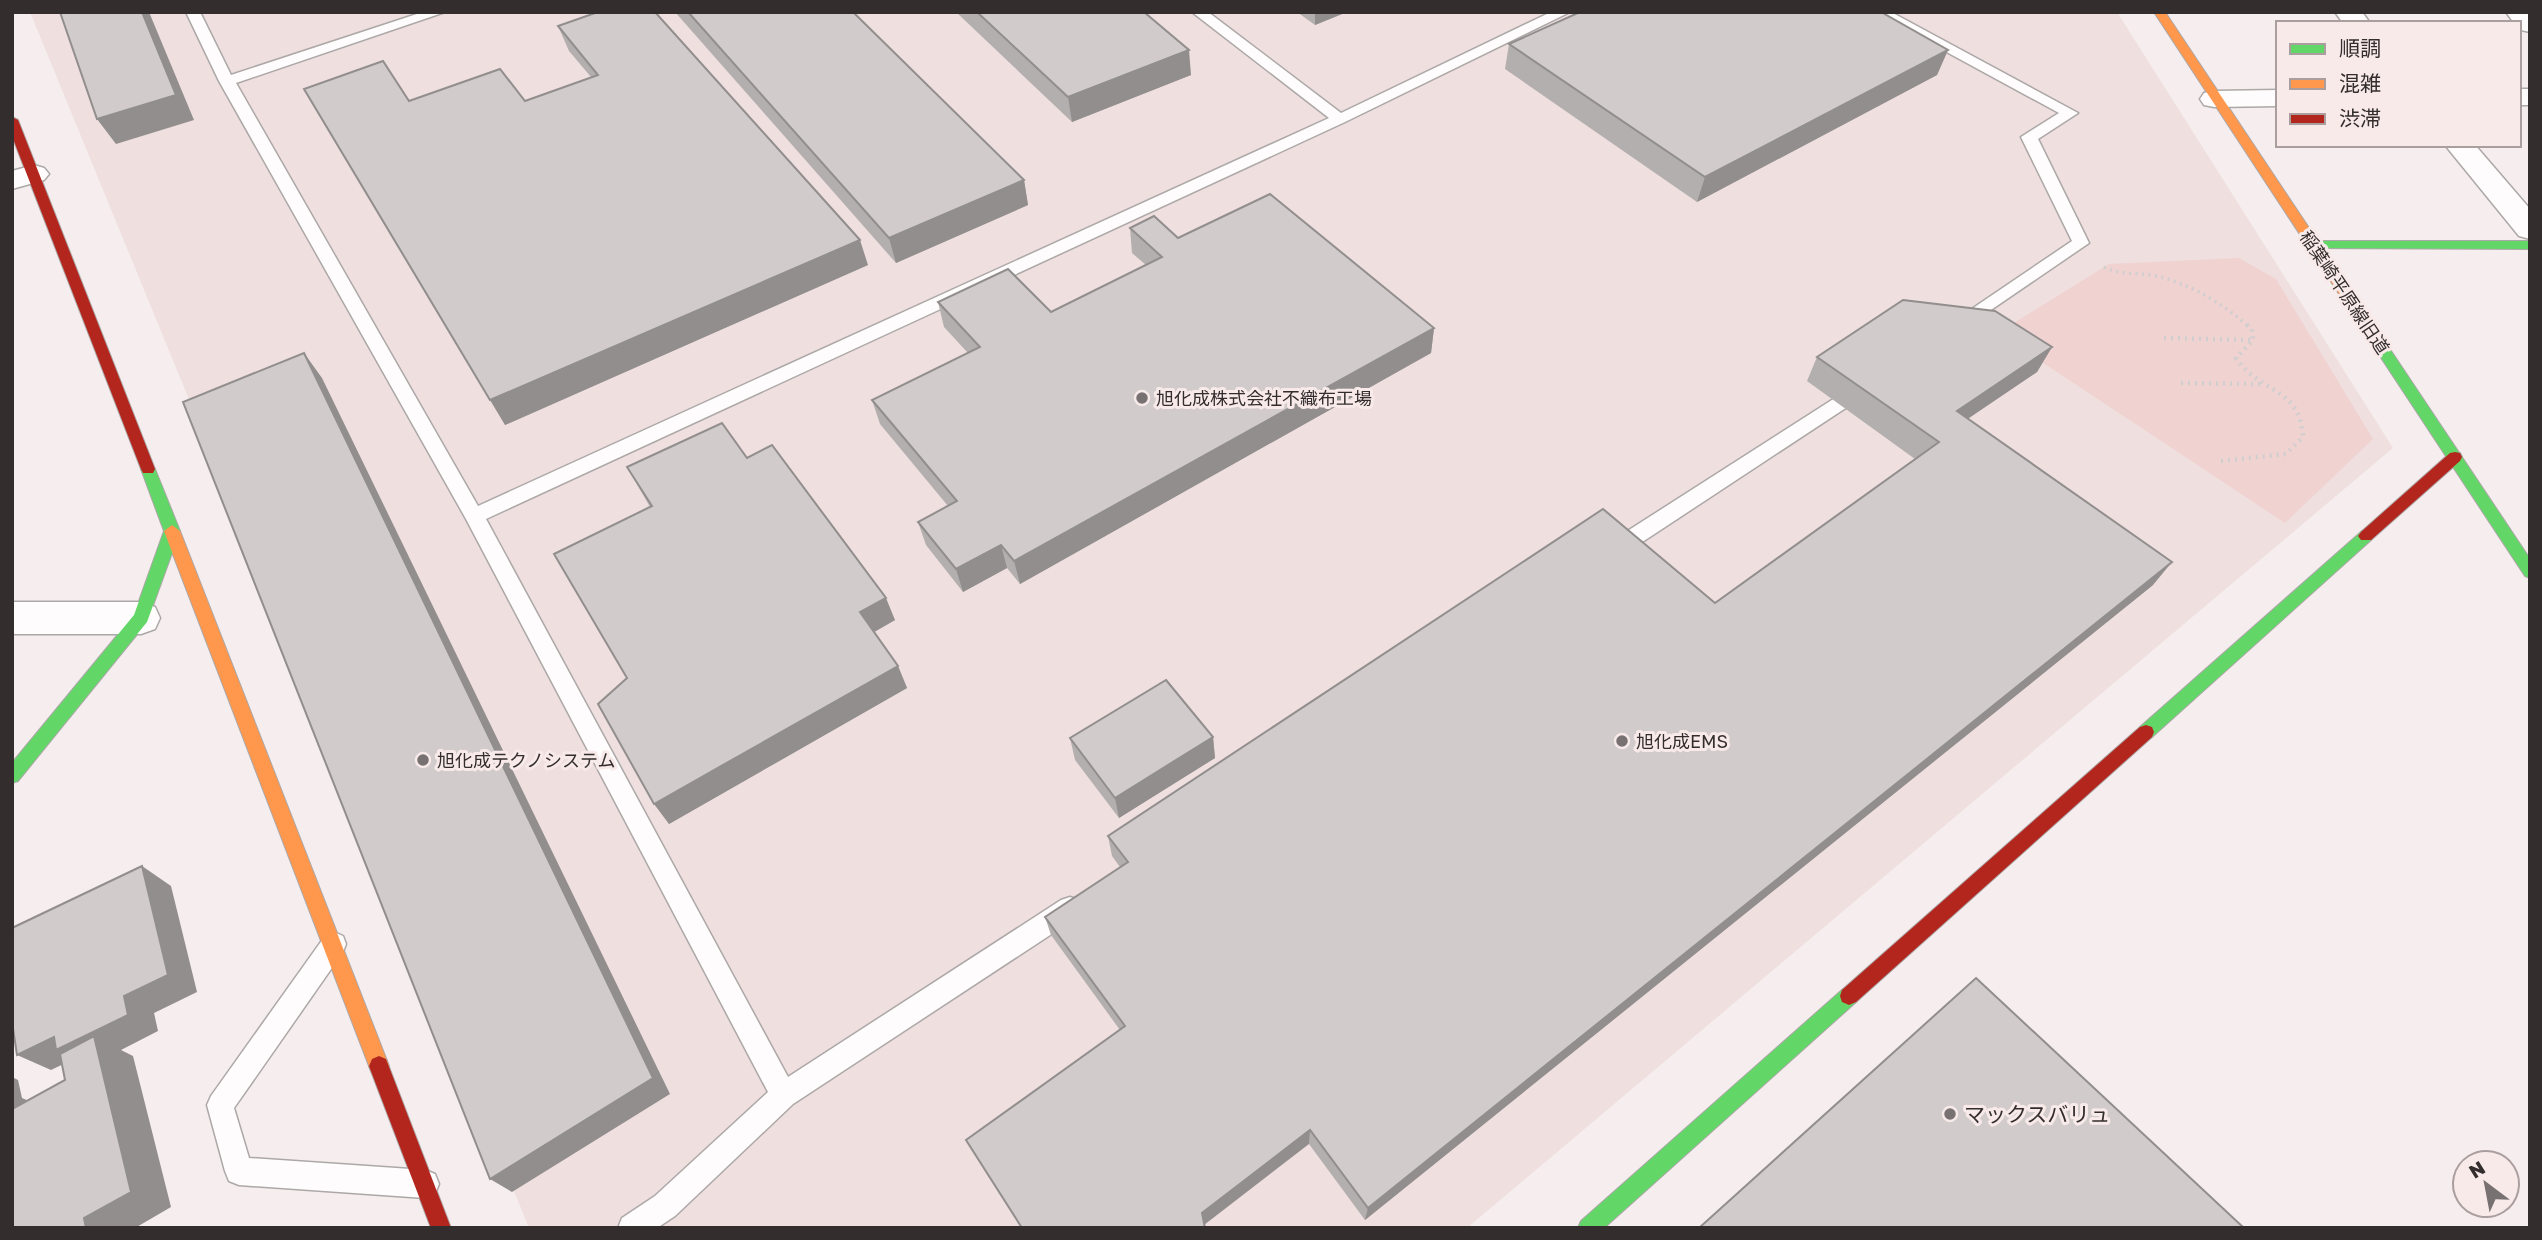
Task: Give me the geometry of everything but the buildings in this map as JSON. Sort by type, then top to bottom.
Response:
[{"type":"street","name":"稲葉崎平原線旧道","points":[[2159,12],[2214,99],[2530,572]]},
{"type":"street","points":[[2519,12],[2530,24]]},
{"type":"street","points":[[2214,99],[2276,98]]},
{"type":"street","points":[[12,120],[23,177],[172,531],[442,1228]]},
{"type":"street","points":[[2461,147],[2530,229]]},
{"type":"street","points":[[2313,245],[2530,245]]},
{"type":"street","points":[[1588,1228],[2455,457]]},
{"type":"street","points":[[12,776],[141,618],[172,531]]},
{"type":"street","points":[[12,618],[141,618]]},
{"type":"lane","points":[[193,12],[228,81],[474,516],[784,1095]]},
{"type":"lane","points":[[228,81],[438,12]]},
{"type":"lane","points":[[1199,12],[1340,119]]},
{"type":"lane","points":[[474,516],[1340,119],[1563,12]]},
{"type":"lane","points":[[1880,12],[2070,113],[2029,136],[2081,243],[1942,334]]},
{"type":"lane","points":[[1592,565],[1872,380]]},
{"type":"lane","points":[[632,1228],[665,1206],[784,1095],[1088,895]]},
{"type":"lane","points":[[334,944],[220,1105],[239,1171],[425,1184]]},
{"type":"path","points":[[2121,276],[2153,275],[2188,286],[2226,306],[2252,329],[2253,340],[2236,358],[2243,371],[2292,399],[2305,417],[2304,437],[2286,454],[2221,461]]},
{"type":"path","points":[[2164,338],[2253,340]]},
{"type":"path","points":[[2181,383],[2264,384]]},
{"type":"shaded area","points":[[30,12],[2117,12],[2393,448],[1467,1228],[529,1228]]},
{"type":"shaded area","points":[[2239,258],[2276,279],[2373,439],[2285,523],[1998,333],[2109,264]]},
{"type":"traffic: fast","points":[[2313,245],[2530,245]]},
{"type":"traffic: fast","points":[[2350,300],[2530,572]]},
{"type":"traffic: fast","points":[[12,776],[141,618],[172,531],[148,469]]},
{"type":"traffic: fast","points":[[2146,732],[2366,536]]},
{"type":"traffic: fast","points":[[1588,1228],[1849,996]]},
{"type":"traffic: slow","points":[[2159,12],[2350,300]]},
{"type":"traffic: slow","points":[[172,531],[379,1066]]},
{"type":"traffic: jam","points":[[12,120],[148,469]]},
{"type":"traffic: jam","points":[[2366,536],[2455,457]]},
{"type":"traffic: jam","points":[[1849,996],[2146,732]]},
{"type":"traffic: jam","points":[[379,1066],[441,1228]]},
{"type":"place","name":"旭化成株式会社不織布工場","points":[[1142,398]]},
{"type":"place","name":"旭化成EMS","points":[[1622,741]]},
{"type":"place","name":"旭化成テクノシステム","points":[[423,760]]},
{"type":"place","name":"マックスバリュ","points":[[1950,1114]]}]
